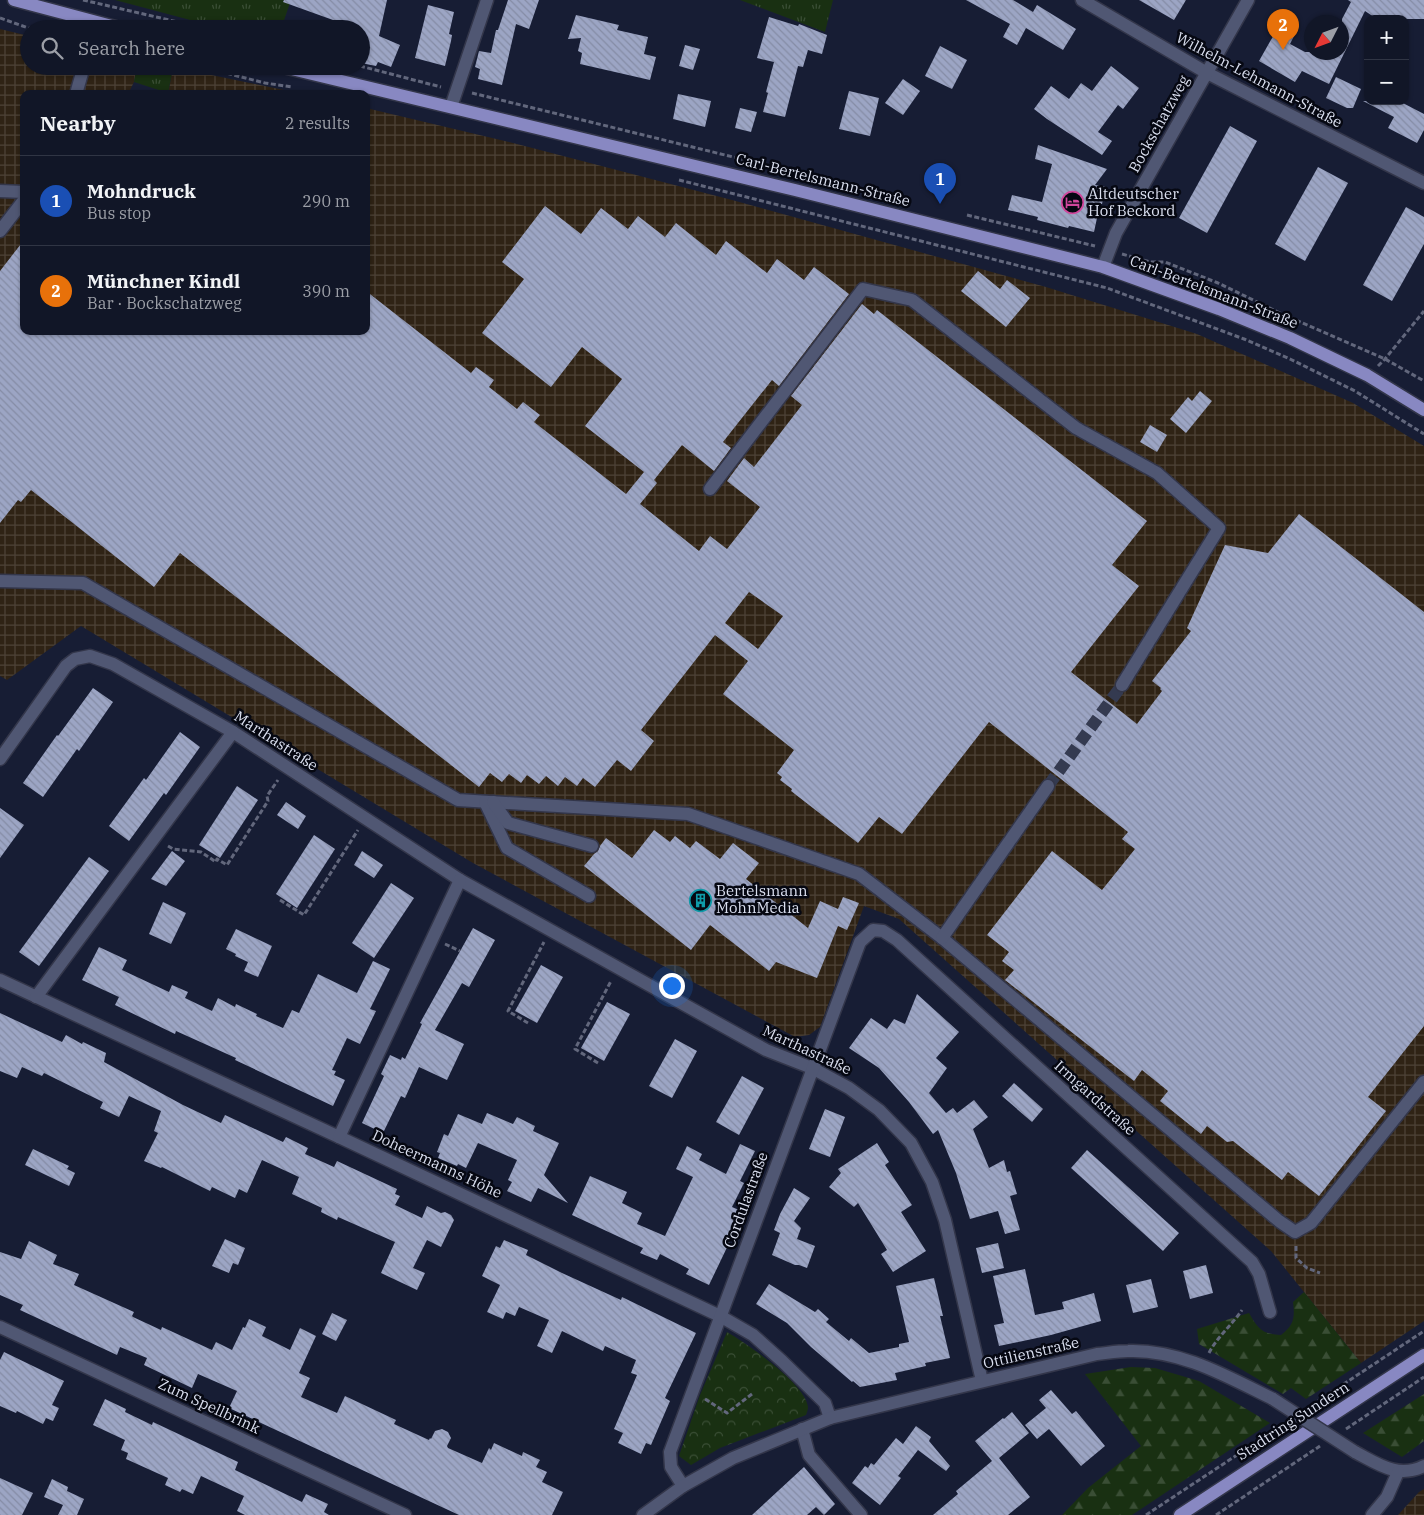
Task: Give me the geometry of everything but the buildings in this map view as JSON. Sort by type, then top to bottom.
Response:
[{"type":"main road","points":[[14,0],[76,20]]},
{"type":"main road","name":"Carl-Bertelsmann-Straße","points":[[318,75],[1103,267],[1219,309],[1290,338],[1367,375],[1424,410]]},
{"type":"main road","name":"Stadtring Sundern","points":[[1180,1515],[1424,1355]]},
{"type":"street","points":[[451,107],[487,0]]},
{"type":"street","name":"Wilhelm-Lehmann-Straße","points":[[1082,0],[1207,73],[1424,183]]},
{"type":"street","name":"Bockschatzweg","points":[[1103,267],[1116,233],[1248,0]]},
{"type":"street","points":[[77,90],[81,75]]},
{"type":"street","points":[[0,191],[20,192]]},
{"type":"street","points":[[0,231],[20,205]]},
{"type":"street","points":[[710,489],[863,288],[912,300],[1076,428],[1157,473],[1219,528],[1122,686]]},
{"type":"street","points":[[0,581],[84,582],[458,800],[688,814],[860,874],[942,938],[1263,1208],[1295,1232],[1311,1222],[1424,1082]]},
{"type":"street","name":"Marthastraße","points":[[0,759],[66,666],[76,659],[90,656],[113,664],[233,732],[460,880],[766,1050],[812,1068],[849,1088],[879,1110],[911,1143],[932,1182],[945,1220],[982,1381]]},
{"type":"street","points":[[36,997],[233,732]]},
{"type":"street","points":[[942,938],[1048,786]]},
{"type":"street","points":[[489,802],[508,823],[592,846]]},
{"type":"street","points":[[489,802],[507,848],[589,896]]},
{"type":"street","points":[[339,1137],[460,880]]},
{"type":"street","name":"Cordulastraße","points":[[683,1486],[671,1468],[670,1452],[860,942],[873,930]]},
{"type":"street","name":"Irmgardstraße","points":[[873,930],[883,931],[897,940],[1252,1262],[1259,1274],[1270,1312]]},
{"type":"street","name":"Doheermanns Höhe","points":[[0,980],[720,1316],[754,1335],[825,1403],[830,1418]]},
{"type":"street","name":"Zum Spellbrink","points":[[0,1326],[405,1515]]},
{"type":"street","name":"Ottilienstraße","points":[[643,1515],[683,1486],[733,1458],[830,1418],[1097,1354],[1127,1350],[1154,1352],[1203,1365],[1273,1399],[1355,1452],[1380,1466],[1398,1472]]},
{"type":"street","points":[[802,1429],[809,1455],[861,1515]]},
{"type":"street","points":[[1372,1515],[1387,1497],[1398,1472],[1415,1471],[1424,1466]]},
{"type":"path","points":[[83,0],[169,20]]},
{"type":"path","points":[[0,18],[20,25]]},
{"type":"path","points":[[370,68],[457,90]]},
{"type":"path","points":[[233,75],[265,83],[293,87]]},
{"type":"path","points":[[679,180],[1107,288],[1244,339],[1290,359],[1356,391],[1424,434]]},
{"type":"path","points":[[1127,255],[1150,262],[1165,262],[1218,283],[1280,313],[1385,359],[1424,381]]},
{"type":"path","points":[[1385,359],[1424,311]]},
{"type":"path","points":[[155,837],[172,849],[201,852],[216,862],[218,859],[227,864],[268,801],[267,796],[286,766]]},
{"type":"path","points":[[280,900],[304,915],[366,818]]},
{"type":"path","points":[[528,1023],[508,1011],[551,930]]},
{"type":"path","points":[[598,1063],[575,1049],[618,968]]},
{"type":"path","points":[[1295,1232],[1296,1258],[1307,1268],[1320,1273]]},
{"type":"path","points":[[1203,1365],[1213,1344],[1234,1322],[1242,1310]]},
{"type":"path","points":[[692,1391],[726,1413],[752,1394]]},
{"type":"shaded area","points":[[0,29],[20,34],[20,75],[135,75],[130,90],[20,90],[20,335],[370,335],[370,109],[517,144],[732,200],[1046,287],[1197,334],[1353,403],[1424,446],[1424,1321],[1361,1363],[1271,1251],[899,919],[864,906],[820,1027],[809,1035],[795,1037],[473,863],[81,626],[7,680],[0,676]]},
{"type":"shaded area","points":[[172,75],[212,75],[284,90],[169,90]]},
{"type":"shaded area","points":[[1424,1489],[1424,1515],[1398,1515],[1419,1492]]},
{"type":"green space","points":[[115,0],[291,0],[284,20],[190,20]]},
{"type":"green space","points":[[740,0],[833,0],[825,32]]},
{"type":"green space","points":[[135,75],[171,75],[169,90],[159,90],[134,82]]},
{"type":"green space","points":[[1304,1292],[1361,1363],[1306,1399],[1291,1388],[1283,1394],[1199,1344],[1197,1329],[1249,1313],[1261,1330],[1281,1335],[1289,1328],[1293,1321],[1293,1302]]},
{"type":"green space","points":[[727,1332],[760,1354],[787,1376],[805,1398],[808,1410],[806,1415],[720,1448],[691,1465],[679,1456],[700,1395]]},
{"type":"green space","points":[[1131,1367],[1155,1368],[1199,1381],[1270,1423],[1132,1515],[1062,1515],[1088,1488],[1141,1446],[1085,1374]]},
{"type":"green space","points":[[1424,1394],[1424,1441],[1402,1457],[1363,1433]]},
{"type":"tunnel","points":[[1048,786],[1122,685]]},
{"type":"place","name":"Münchner Kindl","points":[[1283,50]]},
{"type":"place","name":"Altdeutscher Hof Beckord","points":[[1072,203]]},
{"type":"place","name":"Mohndruck","points":[[940,204]]},
{"type":"place","name":"Bertelsmann MohnMedia","points":[[700,900]]}]
